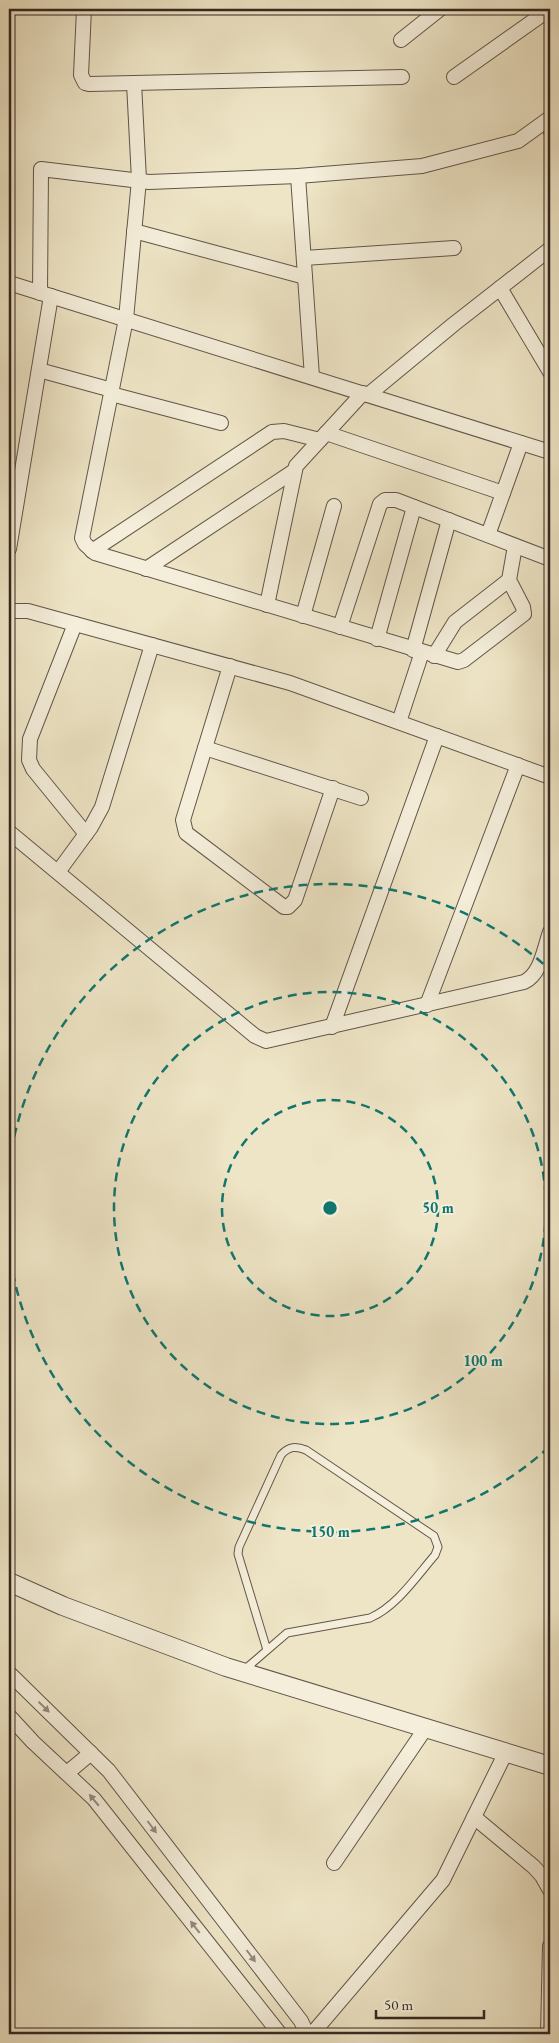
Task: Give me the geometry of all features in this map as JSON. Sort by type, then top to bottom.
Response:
[{"type":"street","points":[[84,9],[82,79],[89,84],[402,77]]},
{"type":"street","points":[[401,40],[440,9]]},
{"type":"street","points":[[454,77],[550,9]]},
{"type":"street","points":[[134,83],[139,180],[126,319],[82,538],[85,544],[92,551],[146,569],[452,662],[464,660],[522,616],[524,610],[509,580],[515,546]]},
{"type":"street","points":[[9,549],[39,370],[46,294],[41,169],[149,182],[298,176],[422,166],[518,141],[550,118]]},
{"type":"street","points":[[298,176],[312,377]]},
{"type":"street","points":[[134,231],[305,277]]},
{"type":"street","points":[[304,258],[454,248]]},
{"type":"street","points":[[267,606],[294,471],[299,462],[365,394],[550,249]]},
{"type":"street","points":[[9,283],[550,452]]},
{"type":"street","points":[[500,288],[550,372]]},
{"type":"street","points":[[39,370],[221,423]]},
{"type":"street","points":[[92,551],[272,432],[284,430],[323,437],[503,493]]},
{"type":"street","points":[[488,535],[521,443]]},
{"type":"street","points":[[146,569],[294,471]]},
{"type":"street","points":[[340,627],[380,504],[391,498],[550,559]]},
{"type":"street","points":[[303,616],[334,506]]},
{"type":"street","points":[[377,639],[414,507]]},
{"type":"street","points":[[399,722],[423,653],[449,520]]},
{"type":"street","points":[[423,653],[455,622],[509,580]]},
{"type":"street","points":[[9,610],[28,611],[290,683],[550,777]]},
{"type":"street","points":[[75,624],[30,740],[29,760],[33,769],[86,834]]},
{"type":"street","points":[[58,872],[86,834],[102,807],[152,645]]},
{"type":"street","points":[[230,666],[184,820],[186,833],[284,907],[288,907],[295,900],[333,788]]},
{"type":"street","points":[[332,1027],[437,736]]},
{"type":"street","points":[[205,748],[360,798]]},
{"type":"street","points":[[427,1005],[518,765]]},
{"type":"street","points":[[9,832],[260,1039],[272,1041],[529,980],[537,970],[548,946],[550,932]]},
{"type":"street","points":[[9,1582],[63,1606],[243,1672],[505,1754],[550,1766]]},
{"type":"street","points":[[9,1673],[109,1771],[301,2021],[307,2034]]},
{"type":"street","points":[[9,1716],[24,1734],[94,1799],[280,2034]]},
{"type":"street","points":[[334,1863],[425,1729]]},
{"type":"street","points":[[67,1773],[90,1753]]},
{"type":"street","points":[[312,2034],[443,1880],[505,1754]]},
{"type":"street","points":[[474,1817],[534,1867],[550,1890]]},
{"type":"street","points":[[548,2034],[550,1946]]},
{"type":"lane","points":[[243,1672],[287,1633],[370,1618],[382,1613],[392,1605],[435,1555],[438,1547],[434,1536],[306,1450],[298,1447],[286,1450],[282,1455],[239,1547],[238,1554],[267,1650]]},
{"type":"building","points":[[550,117],[550,143],[538,126]]}]
